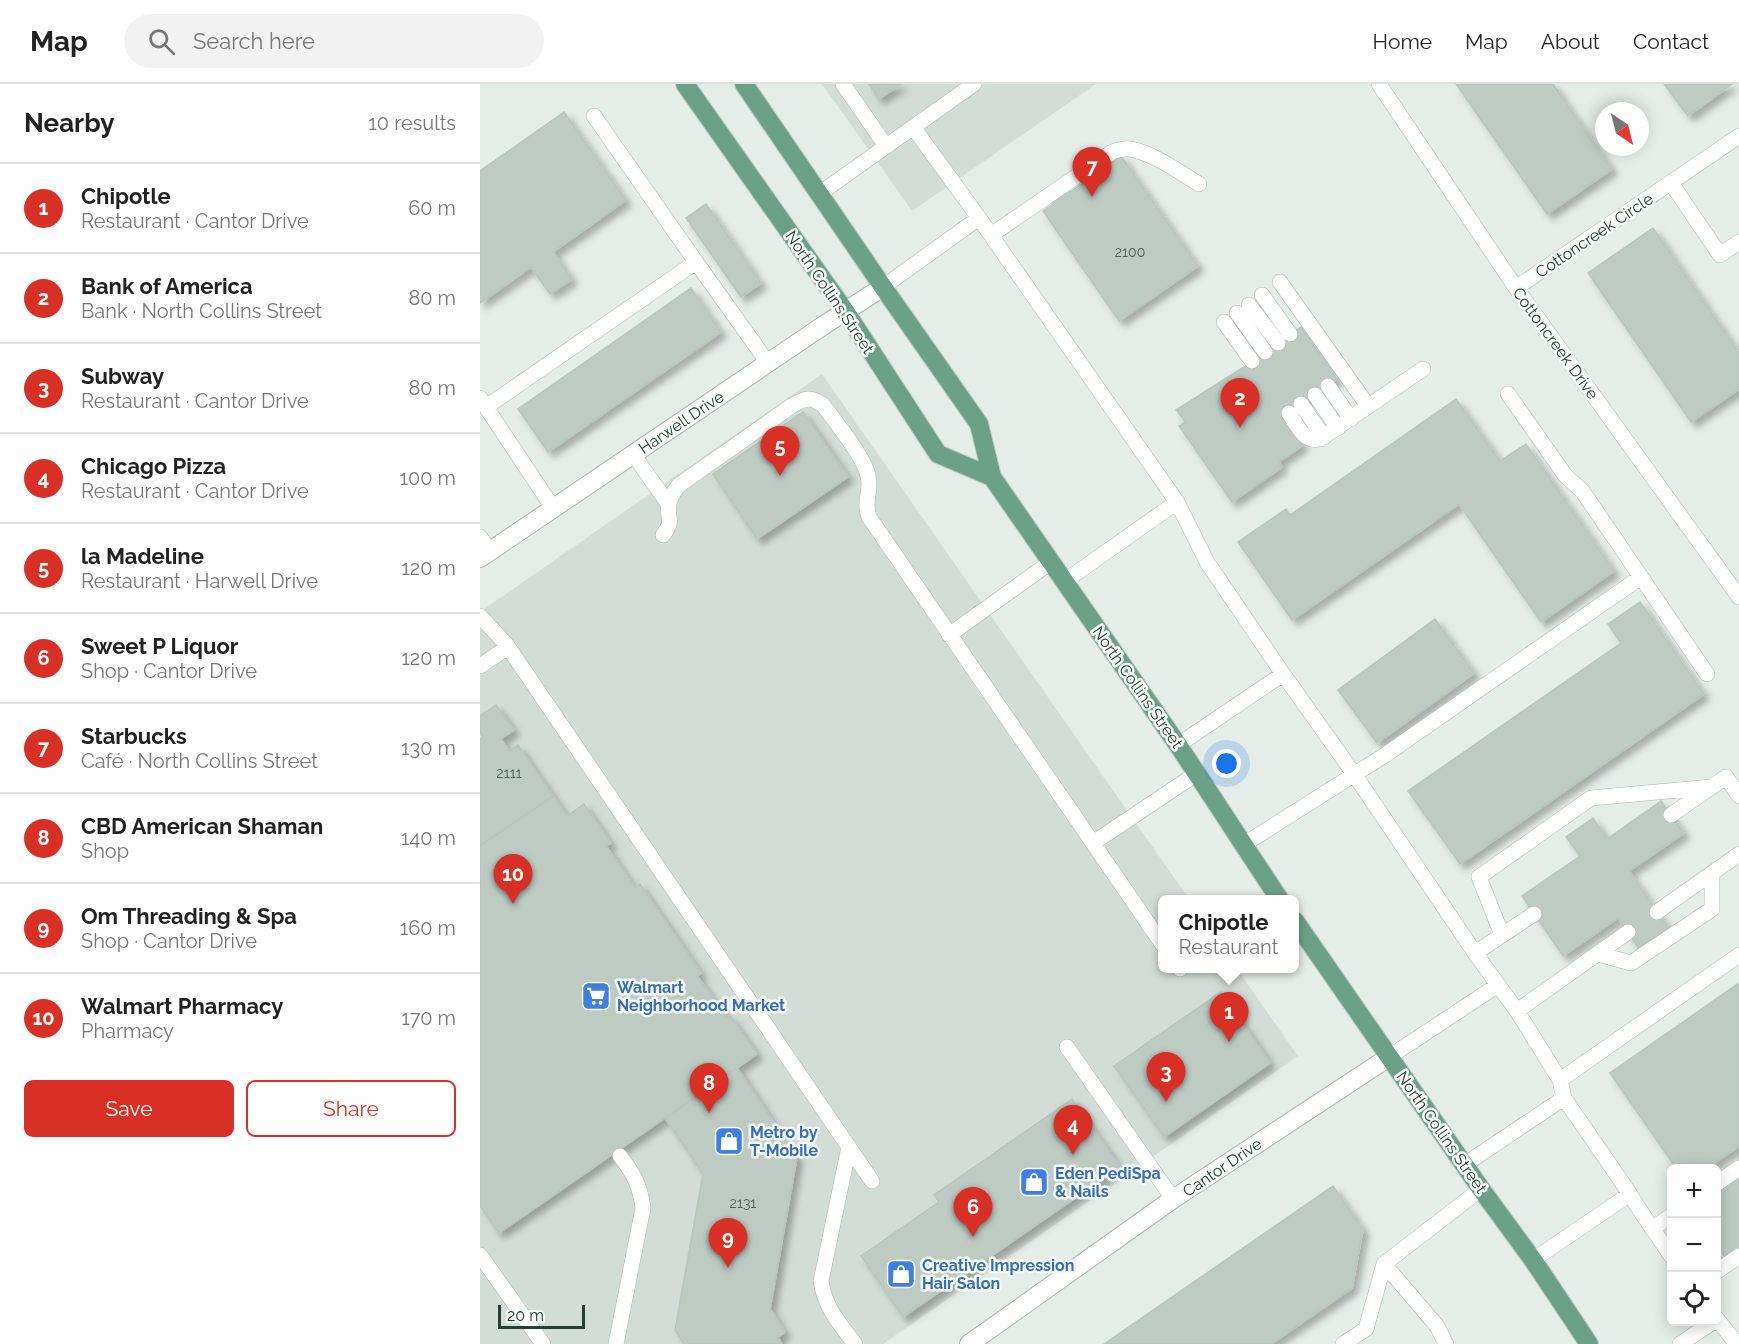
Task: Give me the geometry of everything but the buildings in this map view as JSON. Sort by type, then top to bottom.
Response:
[{"type":"main road","name":"North Collins Street","points":[[685,84],[845,311],[938,453],[992,477]]},
{"type":"main road","name":"North Collins Street","points":[[744,84],[979,424],[992,477],[1178,746],[1277,895]]},
{"type":"main road","name":"North Collins Street","points":[[1299,927],[1464,1165],[1533,1260],[1588,1344]]},
{"type":"street","name":"Harwell Drive","points":[[483,549],[553,508],[883,287]]},
{"type":"street","name":"Cantor Drive","points":[[969,1344],[1173,1199],[1389,1057]]},
{"type":"lane","points":[[843,84],[886,146]]},
{"type":"lane","points":[[819,194],[974,84]]},
{"type":"lane","name":"Cottoncreek Drive","points":[[1379,84],[1516,288],[1739,597]]},
{"type":"lane","points":[[594,116],[768,363]]},
{"type":"lane","points":[[913,127],[1177,502],[1207,562],[1517,1011],[1560,1080],[1564,1098],[1667,1251]]},
{"type":"lane","name":"Cottoncreek Circle","points":[[1516,288],[1739,136]]},
{"type":"lane","points":[[991,235],[1112,152],[1120,149],[1130,148],[1158,159],[1199,184]]},
{"type":"lane","name":"Cottoncreek Circle","points":[[1671,183],[1720,255],[1739,242]]},
{"type":"lane","points":[[883,287],[979,218]]},
{"type":"lane","points":[[553,508],[483,402],[696,261]]},
{"type":"lane","points":[[1280,282],[1368,406]]},
{"type":"lane","points":[[1252,361],[1237,313],[1278,343],[1262,295]]},
{"type":"lane","points":[[1295,409],[1308,439],[1324,437],[1423,369]]},
{"type":"lane","points":[[1328,386],[1351,419]]},
{"type":"lane","points":[[1508,394],[1565,475],[1583,492],[1707,674]]},
{"type":"lane","points":[[1314,395],[1338,428]]},
{"type":"lane","points":[[669,505],[679,485],[793,405],[808,398],[815,399],[823,405],[861,458],[868,472],[869,490],[866,507],[869,517],[1158,938]]},
{"type":"lane","points":[[633,454],[669,505],[671,517],[663,535]]},
{"type":"lane","points":[[1065,582],[1177,502]]},
{"type":"lane","points":[[949,635],[1051,562]]},
{"type":"lane","points":[[1243,845],[1384,754],[1641,577]]},
{"type":"lane","points":[[480,616],[508,647],[872,1181]]},
{"type":"lane","points":[[480,666],[508,647]]},
{"type":"lane","points":[[1178,746],[1283,674]]},
{"type":"lane","points":[[1093,843],[1196,774]]},
{"type":"lane","points":[[1671,815],[1726,777],[1739,796]]},
{"type":"lane","points":[[1502,935],[1479,877],[1591,798],[1712,787]]},
{"type":"lane","points":[[1657,912],[1739,854]]},
{"type":"lane","points":[[1598,954],[1631,963],[1712,909],[1712,873]]},
{"type":"lane","points":[[1475,953],[1534,914]]},
{"type":"lane","points":[[1517,1011],[1628,932]]},
{"type":"lane","points":[[1560,1080],[1739,955]]},
{"type":"lane","points":[[1389,1057],[1498,986]]},
{"type":"lane","points":[[1067,1047],[1173,1199]]},
{"type":"lane","points":[[1464,1165],[1564,1098]]},
{"type":"lane","points":[[849,1148],[821,1281],[827,1305],[855,1344]]},
{"type":"lane","points":[[616,1344],[643,1208],[641,1190],[633,1173],[620,1156]]},
{"type":"lane","points":[[1721,1181],[1739,1168]]},
{"type":"lane","points":[[1343,1344],[1366,1329],[1384,1264],[1481,1189]]},
{"type":"lane","points":[[1533,1260],[1630,1194]]},
{"type":"lane","points":[[1652,1229],[1667,1218]]},
{"type":"lane","points":[[480,1255],[543,1344]]},
{"type":"lane","points":[[1721,1269],[1739,1256]]},
{"type":"lane","points":[[1384,1264],[1437,1326],[1446,1344]]},
{"type":"lane","points":[[1721,1323],[1735,1333]]},
{"type":"lane","points":[[1680,1344],[1706,1326]]},
{"type":"shaded area","points":[[822,84],[1096,84],[912,211]]},
{"type":"shaded area","points":[[822,374],[1186,895],[1158,895],[1158,973],[1240,973],[1298,1056],[883,1344],[480,1344],[480,612]]},
{"type":"place","name":"Starbucks","points":[[1092,197]]},
{"type":"place","name":"Bank of America","points":[[1240,428]]},
{"type":"place","name":"la Madeline","points":[[780,476]]},
{"type":"place","name":"Walmart Pharmacy","points":[[513,904]]},
{"type":"place","name":"Walmart Neighborhood Market","points":[[596,996]]},
{"type":"place","name":"Chipotle","points":[[1229,1042]]},
{"type":"place","name":"Subway","points":[[1166,1102]]},
{"type":"place","name":"CBD American Shaman","points":[[709,1113]]},
{"type":"place","name":"Metro by T-Mobile","points":[[729,1141]]},
{"type":"place","name":"Chicago Pizza","points":[[1073,1155]]},
{"type":"place","name":"Eden PediSpa & Nails","points":[[1034,1182]]},
{"type":"place","name":"Sweet P Liquor","points":[[973,1237]]},
{"type":"place","name":"Om Threading & Spa","points":[[728,1268]]},
{"type":"place","name":"Creative Impression Hair Salon","points":[[901,1274]]}]
